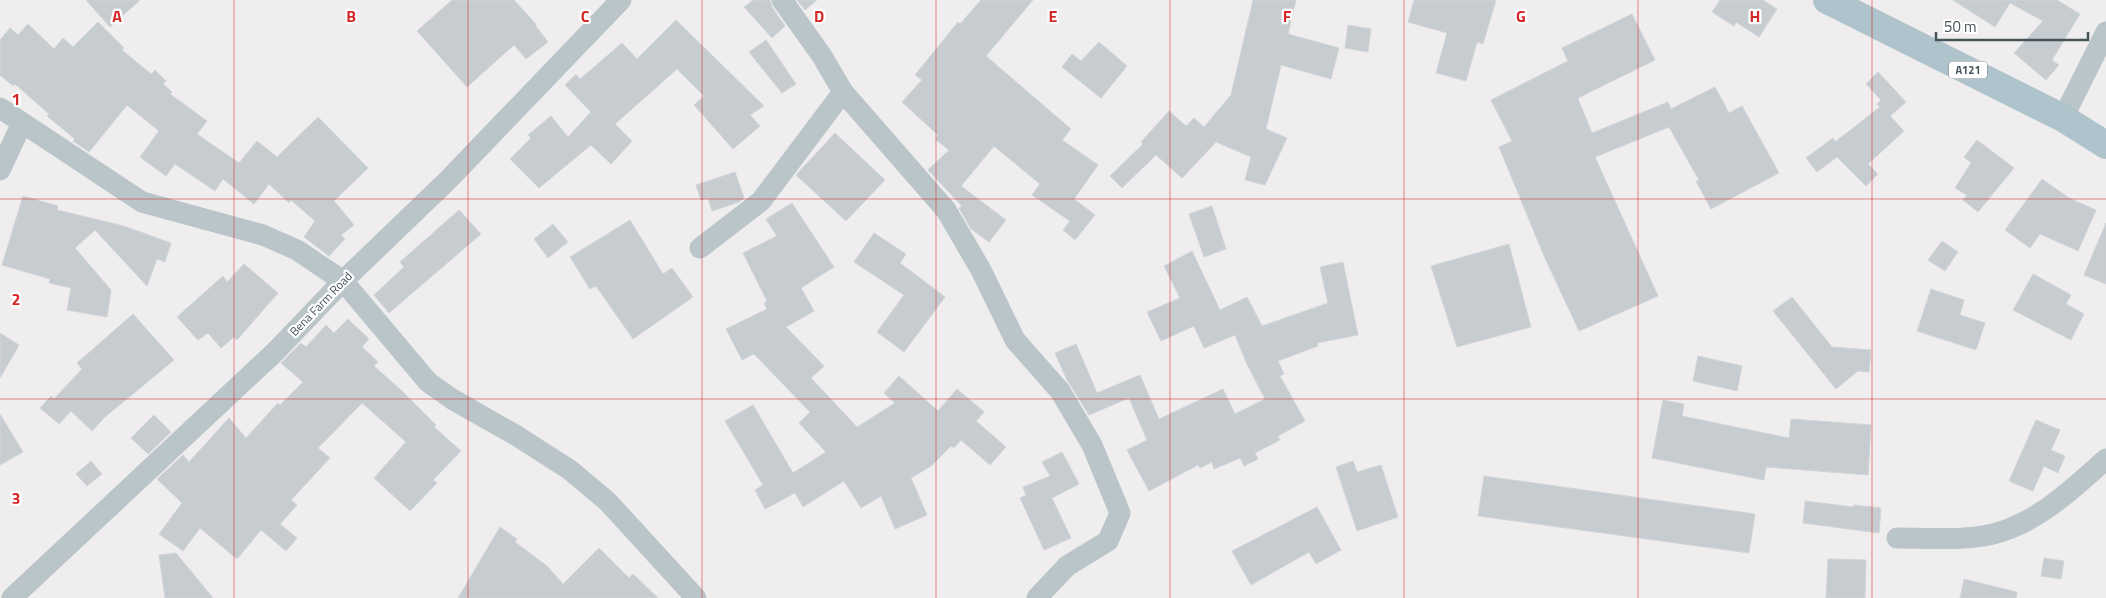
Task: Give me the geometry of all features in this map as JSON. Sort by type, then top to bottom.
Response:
[{"type":"main road","name":"A121","points":[[1827,0],[2062,118],[2106,145]]},
{"type":"street","name":"Bena Farm Road","points":[[12,598],[276,352],[343,281],[448,180],[621,0]]},
{"type":"street","points":[[782,0],[822,56],[843,92],[946,210],[981,270],[1015,340],[1060,391],[1092,445],[1120,514],[1108,541],[1067,566],[1040,597]]},
{"type":"street","points":[[2062,118],[2106,32]]},
{"type":"street","points":[[700,248],[761,200],[843,92]]},
{"type":"street","points":[[0,108],[142,202],[263,235],[297,250],[343,281],[428,382],[452,399],[517,436],[577,476],[607,501],[696,598]]},
{"type":"street","points":[[0,170],[22,123]]},
{"type":"street","points":[[1898,538],[1992,534],[2018,526],[2043,511],[2106,459]]},
{"type":"building","points":[[86,0],[140,0],[110,27]]},
{"type":"building","points":[[452,0],[514,0],[536,24],[548,42],[526,59],[514,45],[467,87],[417,31]]},
{"type":"building","points":[[753,0],[770,0],[772,7],[785,26],[772,38],[744,7]]},
{"type":"building","points":[[797,0],[817,0],[805,10]]},
{"type":"building","points":[[981,0],[1033,0],[986,56],[1071,129],[1062,140],[1098,165],[1074,199],[1095,215],[1075,240],[1063,230],[1070,221],[1032,195],[1040,184],[994,146],[961,186],[1006,220],[989,242],[971,229],[959,208],[962,206],[928,170],[949,150],[935,139],[938,135],[902,102],[922,80],[915,75],[958,22],[960,24]]},
{"type":"building","points":[[1253,0],[1296,0],[1288,34],[1339,48],[1331,79],[1281,65],[1266,129],[1287,138],[1265,185],[1245,180],[1251,157],[1216,142],[1182,178],[1156,155],[1122,188],[1110,176],[1143,144],[1141,142],[1169,111],[1186,126],[1194,118],[1204,127],[1231,95]]},
{"type":"building","points":[[1414,0],[1496,0],[1483,44],[1477,42],[1466,81],[1436,73],[1447,33],[1408,22]]},
{"type":"building","points":[[1720,0],[1763,0],[1777,9],[1759,37],[1736,22],[1734,26],[1712,12]]},
{"type":"building","points":[[1953,0],[2057,0],[2080,14],[2052,60],[2059,65],[2046,80],[2014,53],[2043,21],[2010,3],[1995,27]]},
{"type":"building","points":[[1632,14],[1655,60],[1578,99],[1592,133],[1668,102],[1671,109],[1715,87],[1729,113],[1742,106],[1779,173],[1711,209],[1696,181],[1699,180],[1669,127],[1595,157],[1658,296],[1579,331],[1544,256],[1499,147],[1512,141],[1491,100],[1568,61],[1562,48]]},
{"type":"building","points":[[676,20],[764,106],[750,115],[760,126],[733,149],[694,105],[704,96],[677,69],[615,124],[632,141],[611,164],[591,145],[539,188],[510,159],[531,138],[528,135],[551,116],[568,137],[591,112],[565,85],[576,74],[580,79],[622,43],[637,59]]},
{"type":"building","points":[[98,22],[124,48],[122,50],[151,74],[155,70],[166,81],[163,84],[172,92],[170,94],[207,121],[197,134],[239,163],[257,141],[277,157],[318,117],[368,168],[334,201],[354,225],[341,235],[345,239],[329,256],[304,237],[315,221],[291,200],[289,203],[269,184],[254,204],[223,179],[215,191],[175,164],[166,176],[140,157],[159,131],[127,105],[89,152],[73,141],[75,139],[47,116],[49,114],[15,84],[13,86],[0,75],[0,40],[10,28],[18,35],[28,24],[54,49],[63,38],[73,47]]},
{"type":"building","points":[[1348,25],[1371,29],[1368,52],[1345,48]]},
{"type":"building","points":[[766,40],[796,84],[782,93],[749,52]]},
{"type":"building","points":[[1099,42],[1127,66],[1101,98],[1062,67],[1072,54],[1081,61]]},
{"type":"building","points":[[1878,72],[1906,102],[1890,116],[1904,131],[1868,164],[1878,174],[1866,186],[1837,157],[1817,172],[1806,158],[1833,138],[1835,142],[1880,107],[1877,104],[1881,100],[1866,84]]},
{"type":"building","points":[[835,133],[885,180],[846,221],[796,175]]},
{"type":"building","points":[[1977,140],[2014,168],[1978,212],[1963,200],[1967,195],[1955,188],[1971,163],[1964,157]]},
{"type":"building","points":[[735,172],[744,198],[739,202],[712,211],[708,198],[701,200],[696,185]]},
{"type":"building","points":[[2042,179],[2069,198],[2096,210],[2078,251],[2040,234],[2030,248],[2005,230]]},
{"type":"building","points":[[23,196],[58,206],[57,210],[124,226],[171,243],[165,262],[157,259],[147,286],[95,230],[75,248],[111,290],[107,317],[67,310],[71,288],[49,283],[50,279],[2,265]]},
{"type":"building","points":[[792,203],[834,267],[801,288],[814,311],[786,327],[824,366],[811,378],[857,427],[895,403],[884,393],[899,376],[938,411],[957,389],[984,412],[976,421],[1006,447],[990,465],[961,440],[954,448],[951,446],[931,466],[911,478],[927,515],[895,529],[881,496],[861,508],[844,481],[803,507],[795,493],[765,509],[755,490],[763,485],[725,421],[753,405],[793,473],[826,452],[799,423],[810,412],[754,354],[742,360],[726,329],[767,309],[764,303],[767,301],[743,253],[777,236],[766,219]]},
{"type":"building","points":[[1212,206],[1226,249],[1204,257],[1189,214]]},
{"type":"building","points":[[459,210],[481,234],[389,313],[374,295],[404,267],[400,262]]},
{"type":"building","points":[[630,220],[663,274],[672,268],[693,297],[633,339],[596,286],[590,289],[570,257]]},
{"type":"building","points":[[2106,223],[2106,284],[2084,275]]},
{"type":"building","points":[[553,224],[568,242],[548,258],[534,239]]},
{"type":"building","points":[[874,233],[906,254],[900,263],[945,297],[904,352],[877,332],[904,295],[854,262]]},
{"type":"building","points":[[1942,241],[1958,252],[1945,271],[1928,260]]},
{"type":"building","points":[[1509,244],[1531,327],[1457,347],[1431,266]]},
{"type":"building","points":[[1192,251],[1220,310],[1247,297],[1262,326],[1328,303],[1320,267],[1343,262],[1358,335],[1317,343],[1318,346],[1278,361],[1284,374],[1280,376],[1305,421],[1278,436],[1280,440],[1255,453],[1258,459],[1244,466],[1240,458],[1214,469],[1212,462],[1200,468],[1198,465],[1149,491],[1127,450],[1147,440],[1129,398],[1089,415],[1067,380],[1055,353],[1076,344],[1097,393],[1140,375],[1159,419],[1223,389],[1235,414],[1265,399],[1235,335],[1204,348],[1194,326],[1161,341],[1147,312],[1180,298],[1164,266]]},
{"type":"building","points":[[244,264],[278,293],[237,340],[234,337],[221,348],[208,333],[198,340],[177,317],[223,276],[227,282]]},
{"type":"building","points":[[2033,274],[2071,295],[2066,304],[2084,314],[2071,340],[2013,310]]},
{"type":"building","points":[[1931,289],[1964,300],[1960,315],[1985,323],[1976,350],[1917,331]]},
{"type":"building","points":[[1792,297],[1832,347],[1871,350],[1869,372],[1858,371],[1836,389],[1773,311]]},
{"type":"building","points":[[133,314],[174,360],[105,417],[92,431],[71,411],[59,424],[40,408],[51,396],[54,399],[82,369],[77,363]]},
{"type":"building","points":[[348,319],[369,339],[362,347],[378,362],[374,366],[436,425],[434,427],[461,451],[433,480],[437,483],[410,511],[374,478],[406,442],[362,403],[318,448],[330,458],[291,500],[297,505],[280,524],[297,538],[286,551],[261,530],[237,559],[200,528],[183,551],[159,534],[182,503],[157,479],[183,455],[189,462],[229,418],[246,438],[278,403],[280,405],[303,382],[281,363],[301,343],[306,347],[326,325],[334,333]]},
{"type":"building","points":[[0,333],[19,345],[0,378]]},
{"type":"building","points":[[1698,356],[1742,366],[1737,391],[1693,381]]},
{"type":"building","points":[[1663,400],[1684,404],[1682,416],[1789,438],[1791,419],[1871,425],[1868,475],[1766,467],[1764,480],[1652,458]]},
{"type":"building","points":[[0,414],[23,452],[0,465]]},
{"type":"building","points":[[154,415],[171,432],[148,454],[131,438]]},
{"type":"building","points":[[2036,420],[2060,430],[2051,450],[2065,456],[2058,473],[2044,466],[2033,491],[2009,481]]},
{"type":"building","points":[[1062,452],[1079,484],[1052,498],[1071,538],[1044,550],[1020,498],[1026,495],[1023,487],[1050,476],[1042,462]]},
{"type":"building","points":[[91,461],[102,474],[87,486],[76,474]]},
{"type":"building","points":[[1353,461],[1357,472],[1381,465],[1398,517],[1357,531],[1336,467]]},
{"type":"building","points":[[1484,476],[1755,514],[1749,553],[1478,516]]},
{"type":"building","points":[[1805,501],[1853,507],[1854,505],[1881,508],[1879,533],[1803,523]]},
{"type":"building","points":[[1317,507],[1341,550],[1316,564],[1309,552],[1251,585],[1232,551]]},
{"type":"building","points":[[500,527],[517,539],[515,542],[547,566],[563,584],[599,548],[629,578],[633,574],[658,598],[458,598]]},
{"type":"building","points":[[176,553],[213,598],[165,598],[159,555]]},
{"type":"building","points":[[2044,558],[2064,561],[2061,579],[2041,576]]},
{"type":"building","points":[[1828,559],[1866,560],[1865,598],[1826,598]]},
{"type":"building","points":[[1964,579],[2017,592],[2016,598],[1960,598]]}]
